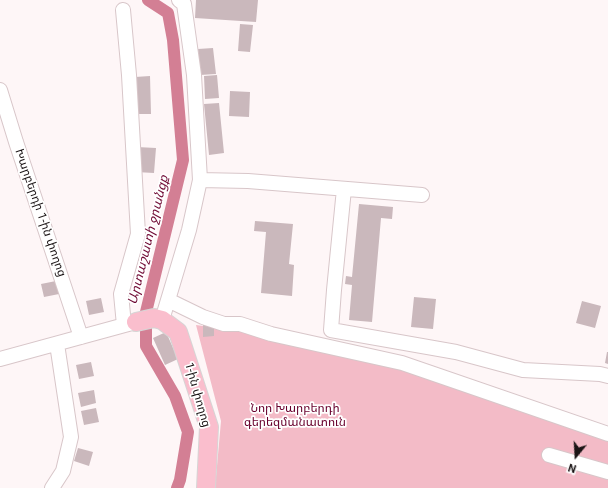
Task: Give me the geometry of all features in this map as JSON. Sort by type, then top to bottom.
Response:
[{"type":"main road","points":[[130,323],[158,319]]},
{"type":"main road","name":"1-ին փողոց","points":[[158,319],[178,332],[209,427],[206,488]]},
{"type":"street","points":[[158,319],[168,300],[189,230],[200,180],[194,75],[184,4],[179,0]]},
{"type":"street","points":[[0,359],[130,323],[121,294],[138,234],[129,75],[123,10]]},
{"type":"street","name":"Խարբերդի 1-ին փողոց","points":[[0,90],[81,337]]},
{"type":"street","points":[[200,180],[248,181],[422,195]]},
{"type":"street","points":[[344,189],[331,330],[456,352],[523,370],[600,374],[608,376]]},
{"type":"street","points":[[168,300],[203,317],[224,324],[240,324],[271,334],[402,363],[608,434]]},
{"type":"street","points":[[52,488],[62,471],[71,436],[57,344]]},
{"type":"street","points":[[549,455],[608,472]]},
{"type":"green space","name":"Նոր Խարբերդի գերեզմանատուն","points":[[196,325],[254,333],[399,365],[608,437],[608,488],[215,488],[221,421]]},
{"type":"building","points":[[196,0],[258,0],[256,22],[195,18]]},
{"type":"building","points":[[240,24],[253,25],[250,52],[238,51]]},
{"type":"building","points":[[213,48],[216,74],[200,75],[198,49]]},
{"type":"building","points":[[217,75],[219,98],[205,99],[204,76]]},
{"type":"building","points":[[150,76],[151,114],[137,114],[135,77]]},
{"type":"building","points":[[230,91],[250,92],[249,117],[229,116]]},
{"type":"building","points":[[219,103],[224,153],[209,155],[204,104]]},
{"type":"building","points":[[137,147],[156,148],[154,173],[136,172]]},
{"type":"building","points":[[359,204],[393,207],[392,219],[381,218],[372,322],[349,320],[352,285],[345,284],[346,276],[352,277]]},
{"type":"building","points":[[255,221],[293,224],[289,264],[294,265],[292,296],[261,293],[266,232],[254,231]]},
{"type":"building","points":[[56,281],[59,294],[44,297],[41,284]]},
{"type":"building","points":[[414,297],[436,299],[433,329],[411,327]]},
{"type":"building","points":[[101,298],[104,312],[89,315],[86,301]]},
{"type":"building","points":[[582,301],[601,306],[595,328],[576,323]]},
{"type":"building","points":[[203,322],[214,322],[214,336],[203,337]]},
{"type":"building","points":[[166,332],[178,359],[165,365],[153,338]]},
{"type":"building","points":[[608,352],[608,364],[605,363]]},
{"type":"building","points":[[91,362],[94,376],[79,379],[76,365]]},
{"type":"building","points":[[94,390],[96,403],[81,407],[78,393]]},
{"type":"building","points":[[96,408],[99,422],[84,425],[81,411]]},
{"type":"building","points":[[78,448],[93,452],[89,466],[74,461]]},
{"type":"waterway","name":"Արտաշատի ջրանցք","points":[[148,0],[168,13],[173,40],[183,160],[146,312],[146,346],[175,396],[188,432],[180,480],[177,488]]}]
